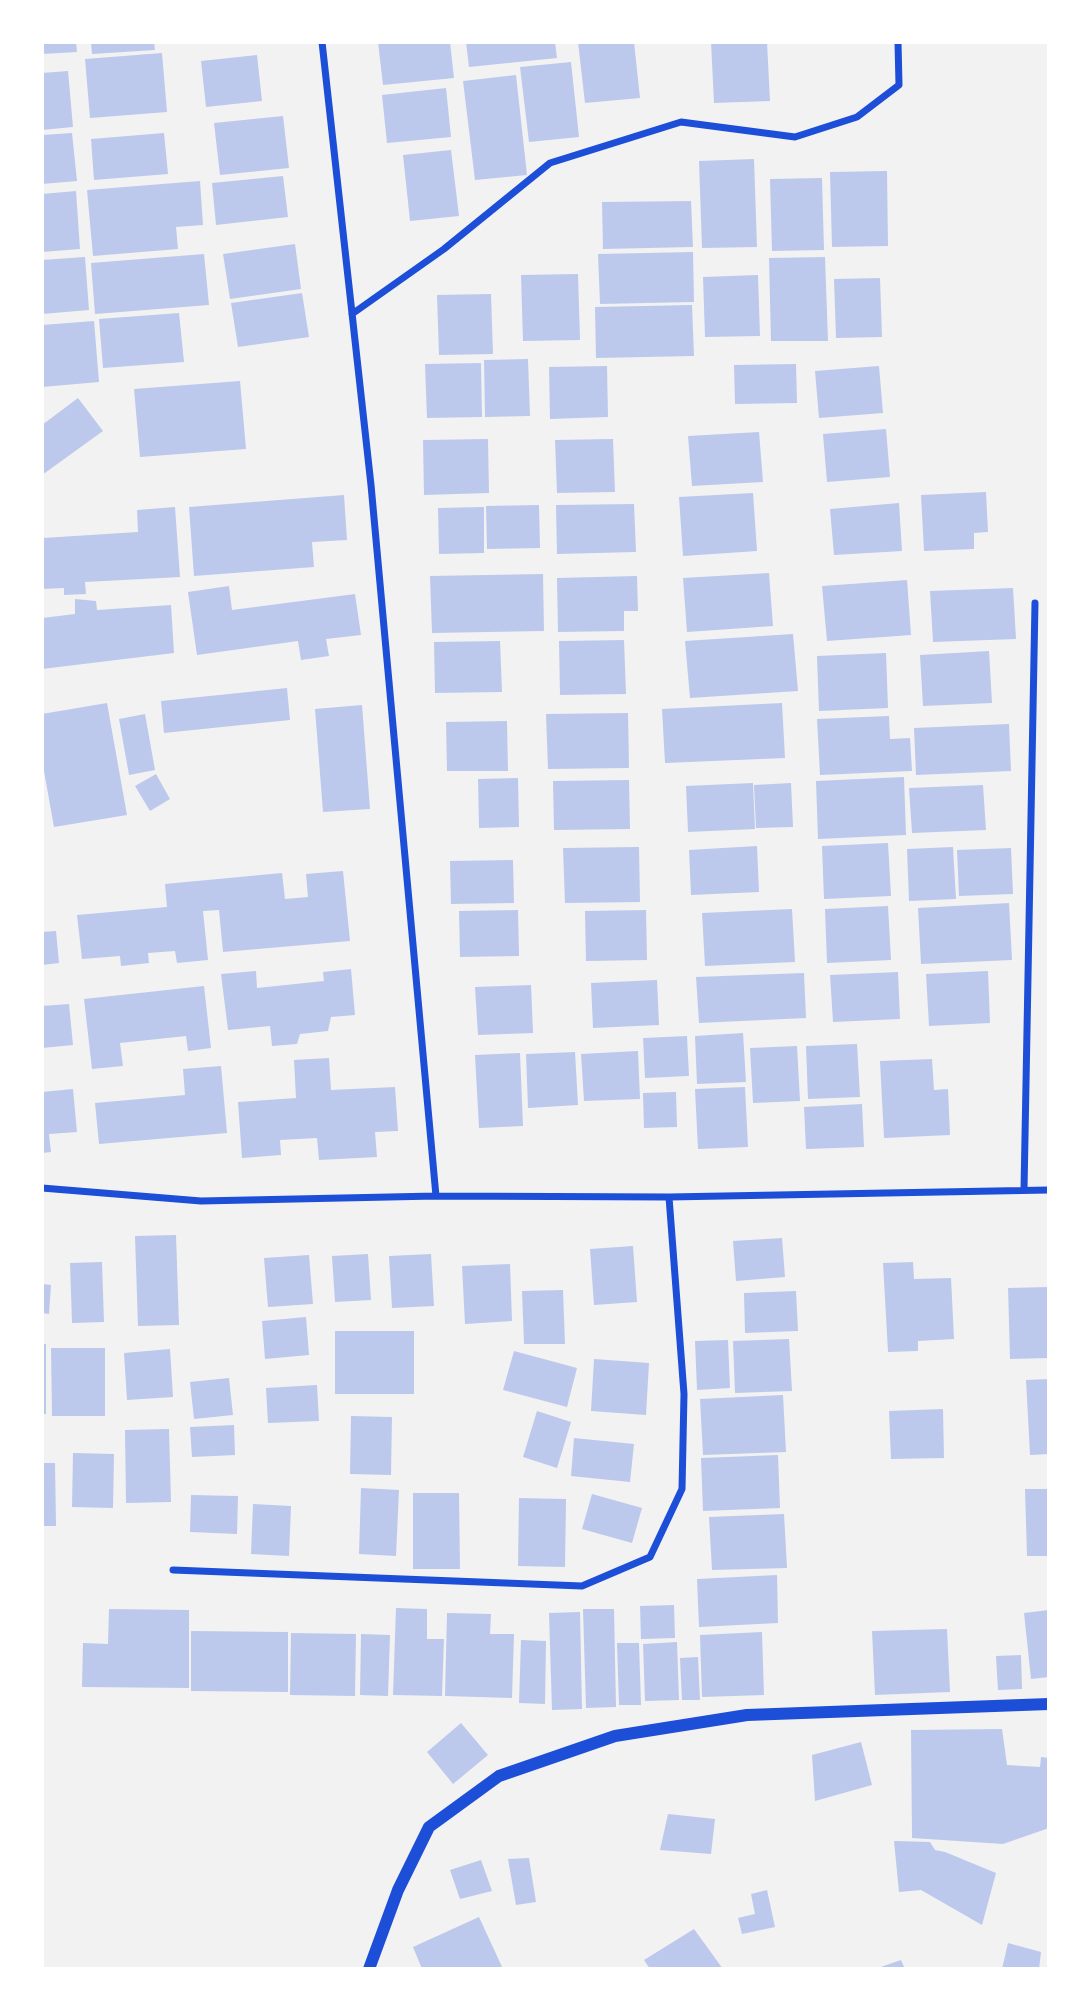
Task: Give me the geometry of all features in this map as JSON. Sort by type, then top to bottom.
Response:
[{"type":"street","points":[[322,42],[372,499],[436,1196]]},
{"type":"street","points":[[352,314],[444,249],[550,163],[681,122],[795,137],[857,117],[899,85],[898,42]]},
{"type":"street","points":[[1024,1190],[1035,603]]},
{"type":"street","points":[[42,1188],[201,1201],[1049,1190]]},
{"type":"street","points":[[173,1570],[582,1586],[650,1556],[682,1489],[684,1394],[669,1197]]},
{"type":"street","points":[[369,1969],[398,1891],[429,1828],[499,1776],[615,1736],[747,1716],[1049,1704]]},
{"type":"building","points":[[42,42],[76,42],[77,52],[42,54]]},
{"type":"building","points":[[91,42],[154,42],[155,50],[92,54]]},
{"type":"building","points":[[378,42],[450,42],[454,78],[383,85]]},
{"type":"building","points":[[466,42],[555,42],[557,58],[469,67]]},
{"type":"building","points":[[578,42],[634,42],[640,98],[585,103]]},
{"type":"building","points":[[711,42],[767,42],[770,101],[714,103]]},
{"type":"building","points":[[162,53],[167,112],[90,118],[85,59]]},
{"type":"building","points":[[257,55],[262,101],[206,107],[201,61]]},
{"type":"building","points":[[571,62],[579,137],[529,142],[520,67]]},
{"type":"building","points":[[68,71],[73,127],[42,130],[42,73]]},
{"type":"building","points":[[516,75],[527,175],[475,180],[463,81]]},
{"type":"building","points":[[446,88],[451,137],[387,143],[382,95]]},
{"type":"building","points":[[283,116],[289,168],[220,175],[214,123]]},
{"type":"building","points":[[72,133],[77,181],[42,184],[42,135]]},
{"type":"building","points":[[164,133],[168,174],[94,180],[91,139]]},
{"type":"building","points":[[451,150],[459,216],[410,221],[403,155]]},
{"type":"building","points":[[754,159],[757,247],[702,248],[699,161]]},
{"type":"building","points":[[887,171],[888,246],[832,247],[830,172]]},
{"type":"building","points":[[283,176],[288,217],[216,225],[212,183]]},
{"type":"building","points":[[822,178],[824,250],[772,251],[770,179]]},
{"type":"building","points":[[200,181],[203,225],[176,227],[178,249],[93,256],[87,190]]},
{"type":"building","points":[[76,191],[80,249],[42,252],[42,194]]},
{"type":"building","points":[[691,201],[693,247],[603,249],[602,202]]},
{"type":"building","points":[[295,244],[301,289],[230,299],[223,254]]},
{"type":"building","points":[[693,252],[694,302],[600,304],[598,254]]},
{"type":"building","points":[[204,254],[209,305],[95,314],[91,263]]},
{"type":"building","points":[[85,257],[89,310],[42,314],[42,260]]},
{"type":"building","points":[[825,257],[828,341],[771,341],[769,258]]},
{"type":"building","points":[[578,274],[580,340],[523,341],[521,275]]},
{"type":"building","points":[[758,275],[760,336],[705,337],[703,277]]},
{"type":"building","points":[[880,278],[882,337],[836,338],[834,279]]},
{"type":"building","points":[[302,293],[309,337],[238,347],[231,303]]},
{"type":"building","points":[[491,294],[493,354],[439,355],[437,295]]},
{"type":"building","points":[[692,305],[694,356],[596,358],[595,307]]},
{"type":"building","points":[[179,313],[184,362],[103,368],[99,319]]},
{"type":"building","points":[[94,321],[99,382],[42,387],[42,325]]},
{"type":"building","points":[[528,359],[530,416],[485,417],[484,360]]},
{"type":"building","points":[[481,363],[482,417],[427,418],[425,364]]},
{"type":"building","points":[[796,364],[797,403],[735,404],[734,365]]},
{"type":"building","points":[[607,366],[608,417],[550,419],[549,367]]},
{"type":"building","points":[[879,366],[883,413],[819,418],[815,371]]},
{"type":"building","points":[[240,381],[246,449],[140,457],[134,389]]},
{"type":"building","points":[[78,398],[103,431],[42,475],[42,425]]},
{"type":"building","points":[[886,429],[890,477],[827,482],[823,434]]},
{"type":"building","points":[[759,432],[763,482],[692,486],[688,436]]},
{"type":"building","points":[[488,439],[489,493],[424,495],[423,440]]},
{"type":"building","points":[[613,439],[615,492],[557,493],[555,440]]},
{"type":"building","points":[[986,492],[988,532],[974,533],[974,549],[924,551],[921,495]]},
{"type":"building","points":[[753,493],[757,551],[683,556],[679,497]]},
{"type":"building","points":[[344,495],[347,540],[312,542],[314,567],[194,576],[189,507]]},
{"type":"building","points":[[899,503],[902,551],[834,555],[830,509]]},
{"type":"building","points":[[634,504],[636,552],[557,554],[556,505]]},
{"type":"building","points":[[539,505],[540,548],[487,549],[486,506]]},
{"type":"building","points":[[175,507],[180,577],[85,582],[86,594],[64,595],[64,588],[42,589],[43,538],[138,532],[137,510]]},
{"type":"building","points":[[484,507],[484,553],[439,554],[438,508]]},
{"type":"building","points":[[769,573],[773,626],[687,632],[683,578]]},
{"type":"building","points":[[543,574],[544,631],[432,633],[430,576]]},
{"type":"building","points":[[637,576],[638,611],[624,611],[624,631],[558,632],[557,578]]},
{"type":"building","points":[[907,580],[911,635],[827,641],[822,586]]},
{"type":"building","points":[[229,586],[232,610],[355,594],[361,635],[326,639],[329,656],[301,660],[298,641],[197,655],[188,592]]},
{"type":"building","points":[[1013,588],[1016,639],[933,642],[930,591]]},
{"type":"building","points":[[75,599],[96,601],[97,610],[171,605],[174,653],[42,669],[42,618],[75,614]]},
{"type":"building","points":[[793,634],[798,691],[690,698],[685,641]]},
{"type":"building","points":[[624,640],[626,694],[560,695],[559,641]]},
{"type":"building","points":[[500,641],[502,692],[435,693],[434,642]]},
{"type":"building","points":[[989,651],[992,703],[923,706],[920,655]]},
{"type":"building","points":[[886,653],[888,708],[819,711],[817,656]]},
{"type":"building","points":[[287,688],[290,720],[164,733],[161,701]]},
{"type":"building","points":[[107,703],[127,815],[54,827],[42,760],[42,714]]},
{"type":"building","points":[[782,703],[785,758],[665,763],[662,709]]},
{"type":"building","points":[[362,705],[370,809],[323,812],[315,709]]},
{"type":"building","points":[[628,713],[629,768],[548,769],[546,714]]},
{"type":"building","points":[[145,714],[155,770],[129,775],[119,719]]},
{"type":"building","points":[[889,716],[890,739],[910,738],[912,771],[820,775],[817,719]]},
{"type":"building","points":[[507,721],[508,771],[447,771],[446,722]]},
{"type":"building","points":[[1009,724],[1011,771],[916,775],[914,728]]},
{"type":"building","points":[[156,774],[170,799],[150,811],[135,786]]},
{"type":"building","points":[[904,777],[906,835],[818,839],[816,781]]},
{"type":"building","points":[[518,778],[519,827],[479,828],[478,779]]},
{"type":"building","points":[[629,780],[630,829],[554,830],[553,781]]},
{"type":"building","points":[[753,783],[755,829],[688,832],[686,786]]},
{"type":"building","points":[[791,783],[793,827],[756,828],[754,785]]},
{"type":"building","points":[[983,785],[986,830],[912,833],[909,788]]},
{"type":"building","points":[[888,843],[891,896],[824,899],[822,846]]},
{"type":"building","points":[[757,846],[759,892],[691,895],[689,850]]},
{"type":"building","points":[[639,847],[640,902],[565,903],[563,848]]},
{"type":"building","points":[[953,847],[956,899],[909,901],[907,849]]},
{"type":"building","points":[[1011,848],[1013,894],[959,896],[957,850]]},
{"type":"building","points":[[513,860],[514,903],[451,904],[450,861]]},
{"type":"building","points":[[343,871],[350,941],[223,952],[219,910],[203,911],[208,960],[177,963],[175,951],[148,953],[149,963],[121,966],[120,956],[82,959],[77,915],[167,907],[165,884],[282,873],[285,899],[308,897],[306,874]]},
{"type":"building","points":[[1009,903],[1012,960],[921,964],[918,908]]},
{"type":"building","points":[[888,906],[891,960],[827,963],[825,909]]},
{"type":"building","points":[[792,909],[795,962],[705,966],[702,913]]},
{"type":"building","points":[[518,910],[519,956],[460,957],[459,911]]},
{"type":"building","points":[[646,910],[647,960],[586,961],[585,911]]},
{"type":"building","points":[[56,931],[59,963],[42,965],[42,932]]},
{"type":"building","points":[[351,969],[355,1015],[331,1017],[328,1031],[300,1034],[297,1044],[272,1046],[270,1026],[228,1030],[221,974],[256,971],[257,988],[324,981],[323,972]]},
{"type":"building","points":[[988,971],[990,1023],[929,1026],[926,974]]},
{"type":"building","points":[[898,972],[900,1019],[833,1022],[830,975]]},
{"type":"building","points":[[804,973],[806,1018],[699,1023],[696,977]]},
{"type":"building","points":[[657,980],[659,1025],[593,1028],[591,983]]},
{"type":"building","points":[[531,985],[533,1033],[478,1035],[475,987]]},
{"type":"building","points":[[204,986],[211,1048],[188,1051],[186,1036],[120,1043],[123,1066],[92,1069],[84,999]]},
{"type":"building","points":[[69,1004],[73,1045],[42,1048],[42,1006]]},
{"type":"building","points":[[743,1033],[746,1082],[697,1084],[695,1036]]},
{"type":"building","points":[[687,1036],[689,1076],[645,1078],[643,1038]]},
{"type":"building","points":[[857,1044],[860,1097],[808,1099],[806,1046]]},
{"type":"building","points":[[797,1046],[800,1101],[753,1103],[750,1048]]},
{"type":"building","points":[[638,1051],[640,1099],[584,1101],[581,1054]]},
{"type":"building","points":[[575,1052],[578,1105],[528,1108],[526,1054]]},
{"type":"building","points":[[520,1053],[523,1126],[479,1128],[475,1055]]},
{"type":"building","points":[[329,1058],[331,1090],[395,1087],[398,1131],[375,1132],[377,1157],[319,1160],[317,1138],[280,1140],[281,1155],[242,1158],[238,1102],[296,1098],[294,1060]]},
{"type":"building","points":[[932,1059],[934,1090],[948,1089],[950,1135],[884,1138],[880,1061]]},
{"type":"building","points":[[221,1066],[227,1133],[99,1144],[95,1103],[185,1095],[183,1069]]},
{"type":"building","points":[[745,1087],[748,1147],[698,1149],[695,1089]]},
{"type":"building","points":[[73,1089],[77,1132],[49,1134],[51,1152],[42,1153],[42,1092]]},
{"type":"building","points":[[676,1092],[677,1127],[644,1128],[643,1093]]},
{"type":"building","points":[[862,1104],[864,1147],[806,1149],[804,1107]]},
{"type":"building","points":[[176,1235],[179,1325],[138,1326],[135,1236]]},
{"type":"building","points":[[782,1238],[785,1277],[736,1281],[733,1241]]},
{"type":"building","points":[[633,1246],[637,1302],[594,1305],[590,1249]]},
{"type":"building","points":[[368,1254],[371,1300],[335,1302],[332,1256]]},
{"type":"building","points":[[431,1254],[434,1306],[392,1308],[389,1256]]},
{"type":"building","points":[[309,1255],[313,1304],[268,1307],[264,1258]]},
{"type":"building","points":[[102,1262],[104,1322],[72,1323],[70,1263]]},
{"type":"building","points":[[913,1262],[914,1279],[951,1278],[954,1339],[918,1341],[918,1351],[888,1352],[883,1263]]},
{"type":"building","points":[[510,1264],[512,1321],[465,1324],[462,1266]]},
{"type":"building","points":[[42,1284],[51,1285],[49,1314],[42,1313]]},
{"type":"building","points":[[1049,1287],[1049,1358],[1010,1359],[1008,1288]]},
{"type":"building","points":[[563,1290],[565,1344],[524,1344],[522,1291]]},
{"type":"building","points":[[796,1291],[798,1331],[745,1333],[744,1293]]},
{"type":"building","points":[[306,1317],[309,1355],[265,1359],[262,1321]]},
{"type":"building","points":[[335,1331],[414,1331],[414,1394],[335,1394]]},
{"type":"building","points":[[789,1339],[792,1391],[735,1393],[733,1341]]},
{"type":"building","points":[[728,1340],[730,1388],[697,1390],[695,1341]]},
{"type":"building","points":[[42,1344],[46,1344],[46,1414],[42,1414]]},
{"type":"building","points":[[51,1348],[105,1348],[105,1416],[52,1416]]},
{"type":"building","points":[[170,1349],[173,1397],[127,1400],[124,1353]]},
{"type":"building","points":[[514,1351],[577,1368],[567,1407],[503,1390]]},
{"type":"building","points":[[594,1359],[649,1363],[646,1415],[591,1411]]},
{"type":"building","points":[[229,1378],[233,1415],[194,1419],[190,1382]]},
{"type":"building","points":[[1049,1379],[1049,1454],[1030,1455],[1026,1380]]},
{"type":"building","points":[[317,1385],[319,1421],[268,1423],[266,1388]]},
{"type":"building","points":[[783,1395],[786,1452],[703,1455],[700,1399]]},
{"type":"building","points":[[943,1409],[944,1458],[891,1459],[889,1411]]},
{"type":"building","points":[[537,1411],[571,1422],[557,1468],[523,1457]]},
{"type":"building","points":[[351,1416],[392,1417],[391,1475],[350,1474]]},
{"type":"building","points":[[234,1425],[235,1455],[192,1457],[190,1427]]},
{"type":"building","points":[[169,1429],[171,1502],[126,1503],[125,1430]]},
{"type":"building","points":[[574,1438],[634,1444],[630,1482],[571,1476]]},
{"type":"building","points":[[73,1453],[114,1454],[113,1508],[72,1507]]},
{"type":"building","points":[[778,1455],[780,1508],[703,1511],[701,1458]]},
{"type":"building","points":[[42,1463],[55,1463],[56,1526],[42,1526]]},
{"type":"building","points":[[361,1488],[399,1490],[396,1556],[359,1554]]},
{"type":"building","points":[[1025,1489],[1049,1489],[1049,1556],[1027,1556]]},
{"type":"building","points":[[413,1493],[459,1493],[460,1569],[413,1569]]},
{"type":"building","points":[[592,1494],[642,1508],[632,1543],[582,1529]]},
{"type":"building","points":[[191,1495],[238,1496],[237,1534],[190,1532]]},
{"type":"building","points":[[519,1498],[566,1499],[565,1567],[518,1566]]},
{"type":"building","points":[[253,1504],[291,1506],[289,1556],[251,1554]]},
{"type":"building","points":[[784,1514],[787,1568],[712,1570],[709,1517]]},
{"type":"building","points":[[777,1575],[778,1623],[699,1627],[697,1579]]},
{"type":"building","points":[[674,1605],[675,1638],[641,1639],[640,1606]]},
{"type":"building","points":[[396,1608],[427,1609],[427,1639],[444,1639],[442,1696],[393,1695]]},
{"type":"building","points":[[109,1609],[189,1610],[189,1688],[82,1687],[83,1643],[108,1644]]},
{"type":"building","points":[[583,1609],[614,1609],[616,1707],[586,1708]]},
{"type":"building","points":[[1049,1610],[1049,1677],[1031,1679],[1024,1613]]},
{"type":"building","points":[[580,1612],[582,1709],[552,1710],[549,1613]]},
{"type":"building","points":[[447,1613],[491,1614],[490,1634],[514,1634],[512,1698],[445,1696]]},
{"type":"building","points":[[947,1629],[950,1692],[875,1695],[872,1631]]},
{"type":"building","points":[[191,1631],[288,1632],[288,1692],[191,1691]]},
{"type":"building","points":[[762,1632],[764,1695],[702,1697],[700,1635]]},
{"type":"building","points":[[291,1633],[356,1634],[355,1696],[290,1695]]},
{"type":"building","points":[[361,1634],[390,1635],[388,1696],[360,1695]]},
{"type":"building","points":[[521,1640],[546,1641],[545,1704],[519,1703]]},
{"type":"building","points":[[677,1642],[679,1700],[645,1701],[643,1644]]},
{"type":"building","points":[[617,1643],[639,1643],[641,1705],[619,1705]]},
{"type":"building","points":[[1021,1655],[1022,1689],[998,1690],[996,1656]]},
{"type":"building","points":[[698,1657],[700,1700],[682,1700],[680,1658]]},
{"type":"building","points":[[461,1723],[488,1755],[453,1784],[427,1752]]},
{"type":"building","points":[[1002,1729],[1007,1765],[1040,1767],[1041,1757],[1049,1758],[1049,1828],[1003,1844],[912,1838],[911,1730]]},
{"type":"building","points":[[861,1742],[872,1785],[815,1801],[812,1755]]},
{"type":"building","points":[[668,1814],[715,1819],[711,1854],[660,1850]]},
{"type":"building","points":[[894,1841],[930,1842],[935,1850],[996,1873],[982,1925],[921,1890],[899,1892]]},
{"type":"building","points":[[529,1858],[536,1902],[516,1905],[508,1859]]},
{"type":"building","points":[[481,1860],[492,1891],[460,1899],[450,1870]]},
{"type":"building","points":[[767,1890],[775,1927],[742,1934],[738,1918],[755,1914],[751,1894]]},
{"type":"building","points":[[479,1917],[503,1969],[422,1969],[413,1947]]},
{"type":"building","points":[[694,1929],[723,1969],[650,1969],[644,1960]]},
{"type":"building","points":[[1008,1943],[1041,1952],[1039,1969],[1002,1969]]},
{"type":"building","points":[[901,1960],[905,1969],[875,1969]]}]
